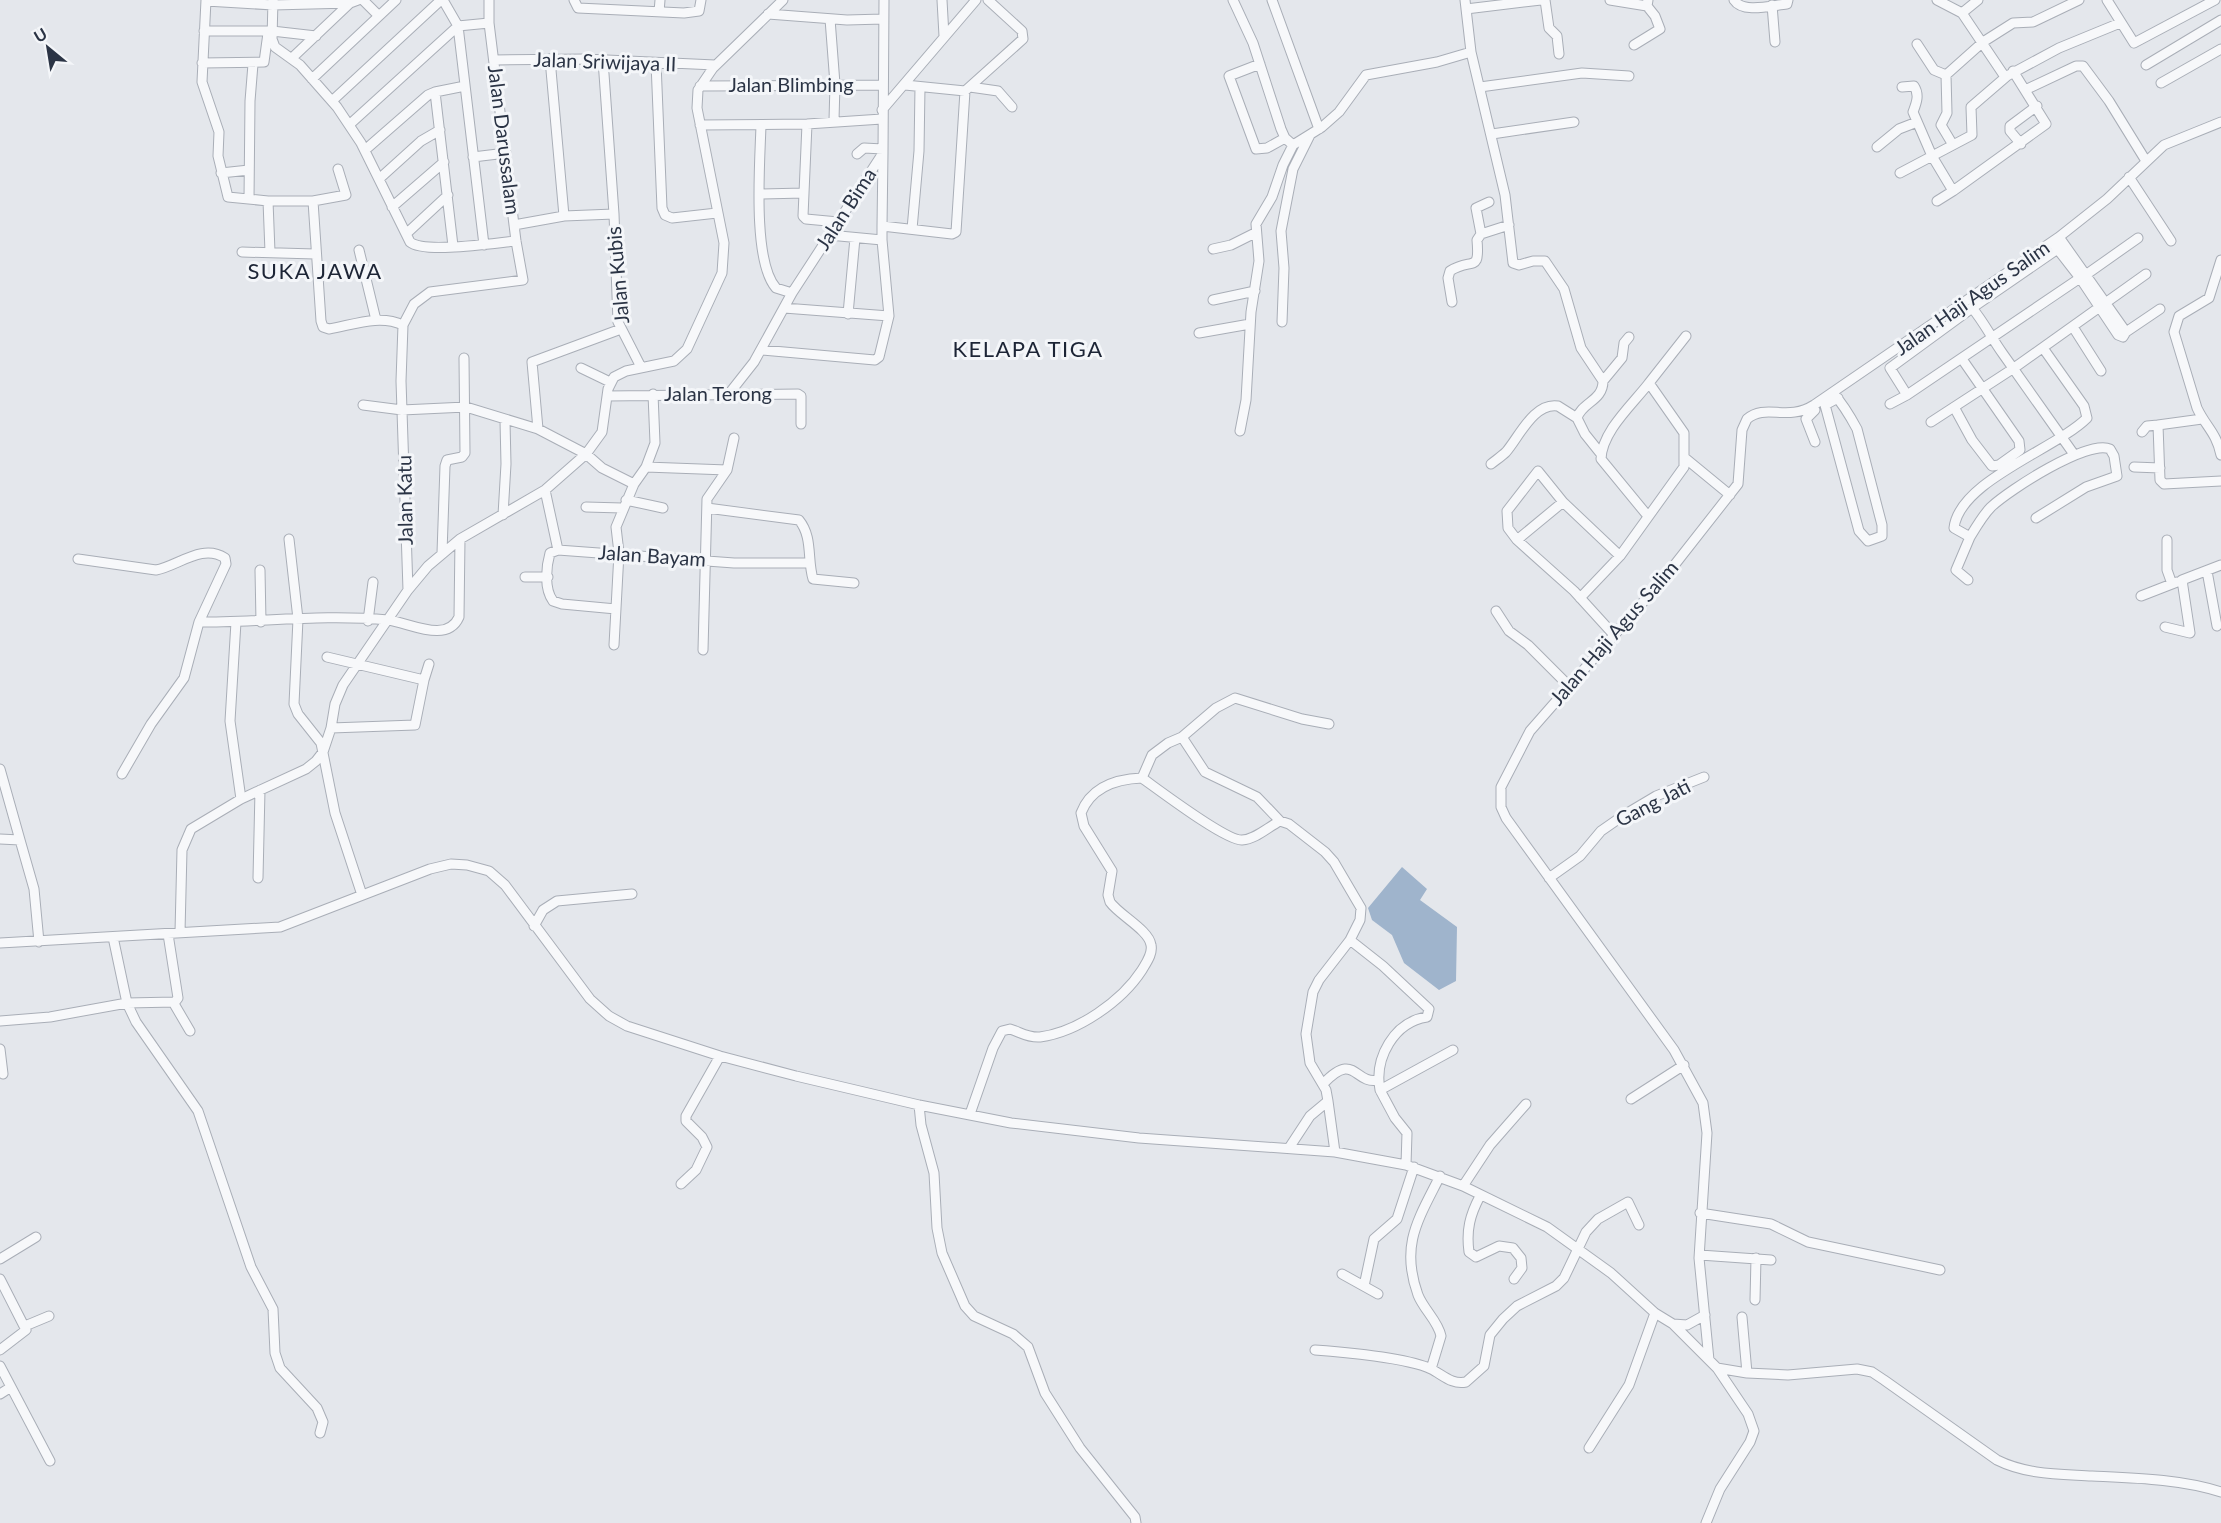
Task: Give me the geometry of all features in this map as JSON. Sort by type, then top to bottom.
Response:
[{"type":"street","points":[[338,169],[346,195],[313,201],[268,201],[228,197],[221,173],[219,132],[204,89],[202,63],[206,0],[354,2]]},
{"type":"street","points":[[363,0],[379,16]]},
{"type":"street","points":[[312,79],[396,0]]},
{"type":"street","points":[[332,101],[442,0],[458,26],[484,244]]},
{"type":"street","name":"Jalan Darussalam","points":[[403,326],[414,304],[430,292],[523,279],[516,241],[489,23],[489,0]]},
{"type":"street","points":[[574,0],[578,8],[618,4],[659,12],[697,12],[701,0]]},
{"type":"street","points":[[659,12],[660,0]]},
{"type":"street","points":[[180,932],[180,884],[184,839],[191,829],[241,800],[306,769],[323,752],[331,728],[335,704],[343,685],[408,590],[442,553],[460,539],[545,490],[586,454],[602,432],[610,382],[620,373],[674,361],[687,349],[723,273],[724,243],[700,125],[697,99],[700,86],[715,65],[783,0]]},
{"type":"street","name":"Jalan Bima","points":[[728,395],[761,350],[792,293],[883,151],[884,0]]},
{"type":"street","points":[[942,0],[944,36]]},
{"type":"street","points":[[700,125],[807,124],[882,114],[976,0]]},
{"type":"street","points":[[882,226],[956,232],[967,89],[1024,35],[988,0]]},
{"type":"street","points":[[1233,0],[1260,64],[1285,138],[1293,145]]},
{"type":"street","points":[[1272,0],[1315,131],[1293,169],[1281,231],[1284,268],[1282,322]]},
{"type":"street","points":[[1559,54],[1557,36],[1549,28],[1543,0],[1465,4],[1471,52],[1492,134],[1509,225],[1513,262],[1519,265],[1539,260],[1550,265],[1564,289],[1581,348],[1603,381]]},
{"type":"street","points":[[1610,0],[1647,3],[1651,9],[1660,29],[1634,45]]},
{"type":"street","points":[[1734,0],[1743,7],[1770,3],[1787,4],[1788,0]]},
{"type":"street","points":[[1937,0],[1962,13],[2003,74],[2010,74],[2025,90],[2037,106],[2046,124],[2021,144],[1937,201]]},
{"type":"street","points":[[1962,13],[1978,0]]},
{"type":"street","points":[[1953,145],[1941,125],[1947,113],[1946,75],[1983,42],[2013,23],[2033,22],[2079,0]]},
{"type":"street","points":[[2107,0],[2132,42],[2215,0]]},
{"type":"street","points":[[202,63],[253,64],[264,62],[273,2]]},
{"type":"street","points":[[292,58],[354,2]]},
{"type":"street","points":[[1770,3],[1775,42]]},
{"type":"street","points":[[768,14],[830,19],[883,19]]},
{"type":"street","points":[[830,19],[835,84],[834,120]]},
{"type":"street","points":[[2146,65],[2221,20]]},
{"type":"street","points":[[1900,173],[1972,134],[1969,125],[1971,107],[2010,74],[2059,48],[2120,22]]},
{"type":"street","points":[[349,125],[458,26],[489,23]]},
{"type":"street","points":[[204,31],[270,31],[316,36]]},
{"type":"street","points":[[270,31],[275,47],[292,58],[312,79],[349,125],[365,150],[392,207],[414,245],[453,246],[516,241]]},
{"type":"street","points":[[1917,44],[1934,70],[1946,75]]},
{"type":"street","points":[[2161,83],[2221,49]]},
{"type":"street","points":[[1240,431],[1246,400],[1250,324],[1259,251],[1255,234],[1258,220],[1272,196],[1293,145],[1315,131],[1343,107],[1366,75],[1437,62],[1471,52]]},
{"type":"street","points":[[550,59],[564,216]]},
{"type":"street","name":"Jalan Sriwijaya II","points":[[494,60],[603,60],[715,65]]},
{"type":"street","name":"Jalan Kubis","points":[[603,60],[614,214],[618,322],[641,367]]},
{"type":"street","points":[[656,63],[662,208],[665,215],[672,218],[717,213]]},
{"type":"street","points":[[249,199],[253,64]]},
{"type":"street","points":[[1260,64],[1230,74],[1241,114],[1256,149],[1267,148],[1285,138]]},
{"type":"street","points":[[2025,90],[2076,66],[2083,66],[2109,101],[2146,161]]},
{"type":"street","points":[[1480,87],[1582,73],[1629,76]]},
{"type":"street","name":"Jalan Blimbing","points":[[700,86],[882,85]]},
{"type":"street","points":[[905,85],[998,91],[1012,107]]},
{"type":"street","points":[[365,150],[428,94],[465,86]]},
{"type":"street","points":[[912,229],[919,151],[920,87]]},
{"type":"street","points":[[1902,87],[1916,88],[1917,105],[1913,112],[1932,156],[1953,191]]},
{"type":"street","points":[[435,92],[453,246]]},
{"type":"street","points":[[2021,144],[2012,134],[2010,126],[2037,106]]},
{"type":"street","points":[[1492,134],[1574,122]]},
{"type":"street","points":[[1877,147],[1899,129],[1917,122]]},
{"type":"street","name":"Jalan Haji Agus Salim","points":[[1709,1360],[1700,1255],[1700,1213],[1707,1149],[1706,1118],[1698,1090],[1684,1065],[1506,818],[1502,807],[1501,787],[1530,731],[1665,577],[1738,484],[1741,437],[1747,419],[1763,412],[1796,414],[1835,396],[2059,243],[2146,161],[2170,142],[2221,122]]},
{"type":"street","points":[[807,124],[804,218],[838,222]]},
{"type":"street","points":[[761,125],[759,194],[766,270],[776,288],[792,293]]},
{"type":"street","points":[[379,179],[421,141],[440,130]]},
{"type":"street","points":[[761,350],[875,360],[879,357],[889,316],[882,240],[883,151],[864,148],[857,154]]},
{"type":"street","points":[[473,157],[506,153]]},
{"type":"street","points":[[392,207],[444,162]]},
{"type":"street","points":[[221,173],[249,170]]},
{"type":"street","points":[[2129,177],[2171,241]]},
{"type":"street","points":[[759,194],[804,193]]},
{"type":"street","points":[[406,234],[448,195]]},
{"type":"street","points":[[268,201],[270,252]]},
{"type":"street","points":[[313,201],[315,254],[323,327],[328,329],[376,320],[394,321],[403,326]]},
{"type":"street","points":[[1481,234],[1476,208],[1489,202]]},
{"type":"street","points":[[514,225],[564,216],[614,214]]},
{"type":"street","points":[[1452,302],[1448,274],[1452,269],[1476,261],[1479,254],[1477,240],[1481,234],[1509,225]]},
{"type":"street","points":[[1214,249],[1231,245],[1255,234]]},
{"type":"street","points":[[829,235],[882,240]]},
{"type":"street","points":[[848,314],[855,238]]},
{"type":"street","points":[[1890,404],[1962,359],[2138,238]]},
{"type":"street","points":[[1907,395],[1890,368],[2059,243],[2103,305],[2120,337],[2160,309]]},
{"type":"street","points":[[359,250],[376,320]]},
{"type":"street","points":[[242,252],[315,254]]},
{"type":"street","points":[[2221,260],[2209,298],[2179,315],[2175,326],[2202,419],[2219,436],[2221,456]]},
{"type":"street","points":[[1931,422],[2014,368],[2146,274]]},
{"type":"street","points":[[1213,300],[1254,291]]},
{"type":"street","points":[[784,308],[889,316]]},
{"type":"street","points":[[1972,308],[2073,453]]},
{"type":"street","points":[[1200,333],[1250,324]]},
{"type":"street","name":"Jalan Katu","points":[[403,326],[400,346],[408,590]]},
{"type":"street","points":[[2073,327],[2101,371]]},
{"type":"street","points":[[538,429],[532,362],[621,329]]},
{"type":"street","points":[[1577,418],[1579,413],[1600,394],[1603,381],[1622,358],[1624,343],[1629,336]]},
{"type":"street","points":[[1601,454],[1613,429],[1686,336]]},
{"type":"street","points":[[1970,537],[1959,532],[1954,525],[1974,494],[2083,422],[2087,414],[2043,348]]},
{"type":"street","points":[[442,553],[440,526],[445,466],[447,460],[462,457],[465,453],[464,358]]},
{"type":"street","points":[[1954,407],[1989,464],[1994,467],[2018,453],[2021,445],[1962,359]]},
{"type":"street","points":[[581,369],[610,382]]},
{"type":"street","points":[[1580,598],[1620,556],[1647,515],[1680,475],[1685,458],[1684,433],[1649,383]]},
{"type":"street","points":[[614,645],[619,554],[616,527],[624,504],[646,467],[656,443],[653,394]]},
{"type":"street","name":"Jalan Terong","points":[[607,396],[798,394],[801,396],[801,424]]},
{"type":"street","points":[[1815,442],[1807,416],[1835,396],[1857,429],[1882,525],[1882,536],[1868,541],[1859,531],[1836,436],[1825,405]]},
{"type":"street","points":[[363,405],[402,411],[466,407],[505,421],[538,429],[586,454],[602,468],[634,484]]},
{"type":"street","points":[[1491,464],[1505,453],[1527,423],[1545,409],[1558,406],[1577,418],[1601,454],[1603,464],[1647,515]]},
{"type":"street","points":[[2142,432],[2147,426],[2202,419]]},
{"type":"street","points":[[503,515],[506,464],[505,421]]},
{"type":"street","points":[[2158,425],[2160,480],[2164,484],[2221,481]]},
{"type":"street","points":[[703,650],[709,493],[727,470],[734,438]]},
{"type":"street","points":[[1968,580],[1956,570],[1970,537],[1995,503],[2073,453],[2100,446],[2110,449],[2114,456],[2117,476],[2086,487],[2036,518]]},
{"type":"street","points":[[1685,458],[1730,495]]},
{"type":"street","points":[[646,467],[727,470]]},
{"type":"street","points":[[2134,467],[2160,468]]},
{"type":"street","points":[[1614,635],[1580,598],[1517,540],[1508,528],[1507,511],[1538,471],[1563,502],[1620,556]]},
{"type":"street","points":[[545,490],[558,550],[550,554],[549,594],[557,603],[616,609]]},
{"type":"street","points":[[1517,540],[1563,502]]},
{"type":"street","points":[[586,507],[624,504],[663,508]]},
{"type":"street","points":[[707,508],[799,520],[809,539],[808,562],[815,581],[854,583]]},
{"type":"street","points":[[289,539],[298,619],[294,704],[298,714],[321,743],[335,813],[362,895]]},
{"type":"street","points":[[199,622],[261,622],[298,619],[389,620],[441,631],[454,626],[459,617],[462,599],[460,539]]},
{"type":"street","points":[[2165,627],[2187,634],[2192,631],[2177,582],[2167,570],[2167,540]]},
{"type":"street","name":"Jalan Bayam","points":[[558,550],[769,564],[808,562]]},
{"type":"street","points":[[78,559],[156,570],[167,568],[191,555],[221,555],[225,558],[226,564],[199,622],[184,678],[151,724],[122,774]]},
{"type":"street","points":[[2141,596],[2221,565]]},
{"type":"street","points":[[260,570],[261,622]]},
{"type":"street","points":[[2207,571],[2217,626]]},
{"type":"street","points":[[525,577],[548,577]]},
{"type":"street","points":[[368,621],[373,582]]},
{"type":"street","points":[[1496,611],[1509,631],[1528,645],[1569,686]]},
{"type":"street","points":[[236,622],[230,721],[241,800]]},
{"type":"street","points":[[327,657],[356,666],[424,680]]},
{"type":"street","points":[[331,728],[381,724],[412,726],[418,723],[424,680],[429,663]]},
{"type":"street","points":[[1142,778],[1152,755],[1168,743],[1182,737],[1205,716],[1235,698],[1302,719],[1329,724]]},
{"type":"street","points":[[1182,737],[1205,772],[1257,797],[1280,821],[1289,824],[1325,852],[1355,895],[1362,913],[1350,940],[1324,970],[1313,992],[1306,1043],[1310,1063],[1323,1084],[1328,1101],[1335,1152]]},
{"type":"street","points":[[0,769],[34,889],[39,942]]},
{"type":"street","name":"Gang Jati","points":[[1550,878],[1580,856],[1601,831],[1624,815],[1656,796],[1704,777]]},
{"type":"street","points":[[970,1114],[1002,1031],[1010,1029],[1038,1037],[1091,1017],[1119,999],[1151,952],[1150,940],[1110,902],[1108,895],[1112,871],[1084,826],[1081,813],[1093,793],[1124,779],[1142,778],[1218,831],[1237,840],[1253,837],[1280,821]]},
{"type":"street","points":[[258,878],[261,790]]},
{"type":"street","points":[[0,839],[20,840]]},
{"type":"street","points":[[0,944],[280,927],[430,869],[451,864],[480,867],[505,885],[590,999],[609,1016],[627,1026],[720,1056],[919,1105],[1029,1125],[1140,1138],[1335,1152],[1410,1166],[1440,1176],[1547,1227],[1578,1247],[1655,1313],[1672,1324],[1717,1368],[1748,1414],[1754,1431],[1750,1442],[1720,1489],[1706,1523]]},
{"type":"street","points":[[534,926],[543,910],[557,901],[632,894]]},
{"type":"street","points":[[0,1022],[50,1017],[127,1003],[172,1002],[178,999],[168,934]]},
{"type":"street","points":[[113,937],[127,1003],[136,1022],[181,1084],[203,1121],[251,1267],[273,1309],[275,1353],[280,1368],[317,1408],[323,1422],[320,1433]]},
{"type":"street","points":[[1350,940],[1383,966],[1430,1009],[1427,1017],[1413,1020],[1392,1037],[1378,1080],[1380,1090],[1395,1118],[1407,1133],[1410,1166],[1397,1219],[1374,1239],[1364,1286]]},
{"type":"street","points":[[172,1002],[176,1012],[190,1031]]},
{"type":"street","points":[[0,1050],[3,1074]]},
{"type":"street","points":[[1380,1090],[1454,1050]]},
{"type":"street","points":[[681,1184],[696,1170],[707,1147],[702,1137],[686,1121],[686,1116],[720,1056]]},
{"type":"street","points":[[1631,1099],[1684,1065]]},
{"type":"street","points":[[1323,1084],[1331,1075],[1346,1069],[1356,1071],[1369,1080],[1378,1080]]},
{"type":"street","points":[[1289,1148],[1310,1116],[1328,1101]]},
{"type":"street","points":[[1463,1186],[1490,1145],[1526,1104]]},
{"type":"street","points":[[919,1105],[921,1125],[934,1173],[937,1227],[942,1253],[965,1306],[974,1316],[1013,1335],[1028,1347],[1035,1360],[1045,1393],[1080,1448],[1135,1517],[1136,1523]]},
{"type":"street","points":[[1431,1369],[1441,1343],[1440,1331],[1418,1295],[1410,1245],[1420,1211],[1440,1176]]},
{"type":"street","points":[[1480,1196],[1469,1220],[1467,1235],[1469,1252],[1476,1257],[1499,1246],[1513,1248],[1521,1258],[1522,1268],[1514,1279]]},
{"type":"street","points":[[1315,1350],[1396,1360],[1431,1369],[1454,1382],[1463,1383],[1475,1376],[1485,1362],[1493,1330],[1517,1306],[1556,1286],[1564,1278],[1578,1247],[1598,1219],[1624,1203],[1631,1204],[1639,1225]]},
{"type":"street","points":[[1700,1213],[1771,1224],[1814,1244],[1940,1270]]},
{"type":"street","points":[[0,1258],[36,1237]]},
{"type":"street","points":[[1700,1255],[1772,1260]]},
{"type":"street","points":[[1755,1300],[1756,1258]]},
{"type":"street","points":[[1342,1274],[1378,1294]]},
{"type":"street","points":[[0,1279],[25,1326],[25,1333],[0,1350]]},
{"type":"street","points":[[1589,1448],[1629,1385],[1655,1313]]},
{"type":"street","points":[[1672,1324],[1687,1325],[1705,1315]]},
{"type":"street","points":[[25,1326],[49,1316]]},
{"type":"street","points":[[1742,1317],[1747,1373]]},
{"type":"street","points":[[0,1366],[50,1461]]},
{"type":"street","points":[[1717,1368],[1747,1373],[1788,1375],[1847,1368],[1865,1370],[1884,1380],[1997,1460],[2016,1468],[2052,1474],[2183,1483],[2221,1492]]},
{"type":"street","points":[[0,1394],[11,1387]]},
{"type":"water","points":[[1402,867],[1427,889],[1420,900],[1457,927],[1456,981],[1439,990],[1404,963],[1392,935],[1372,920],[1368,908]]},
{"type":"district","name":"SUKA JAWA","points":[[315,271]]},
{"type":"district","name":"KELAPA TIGA","points":[[1028,349]]}]
